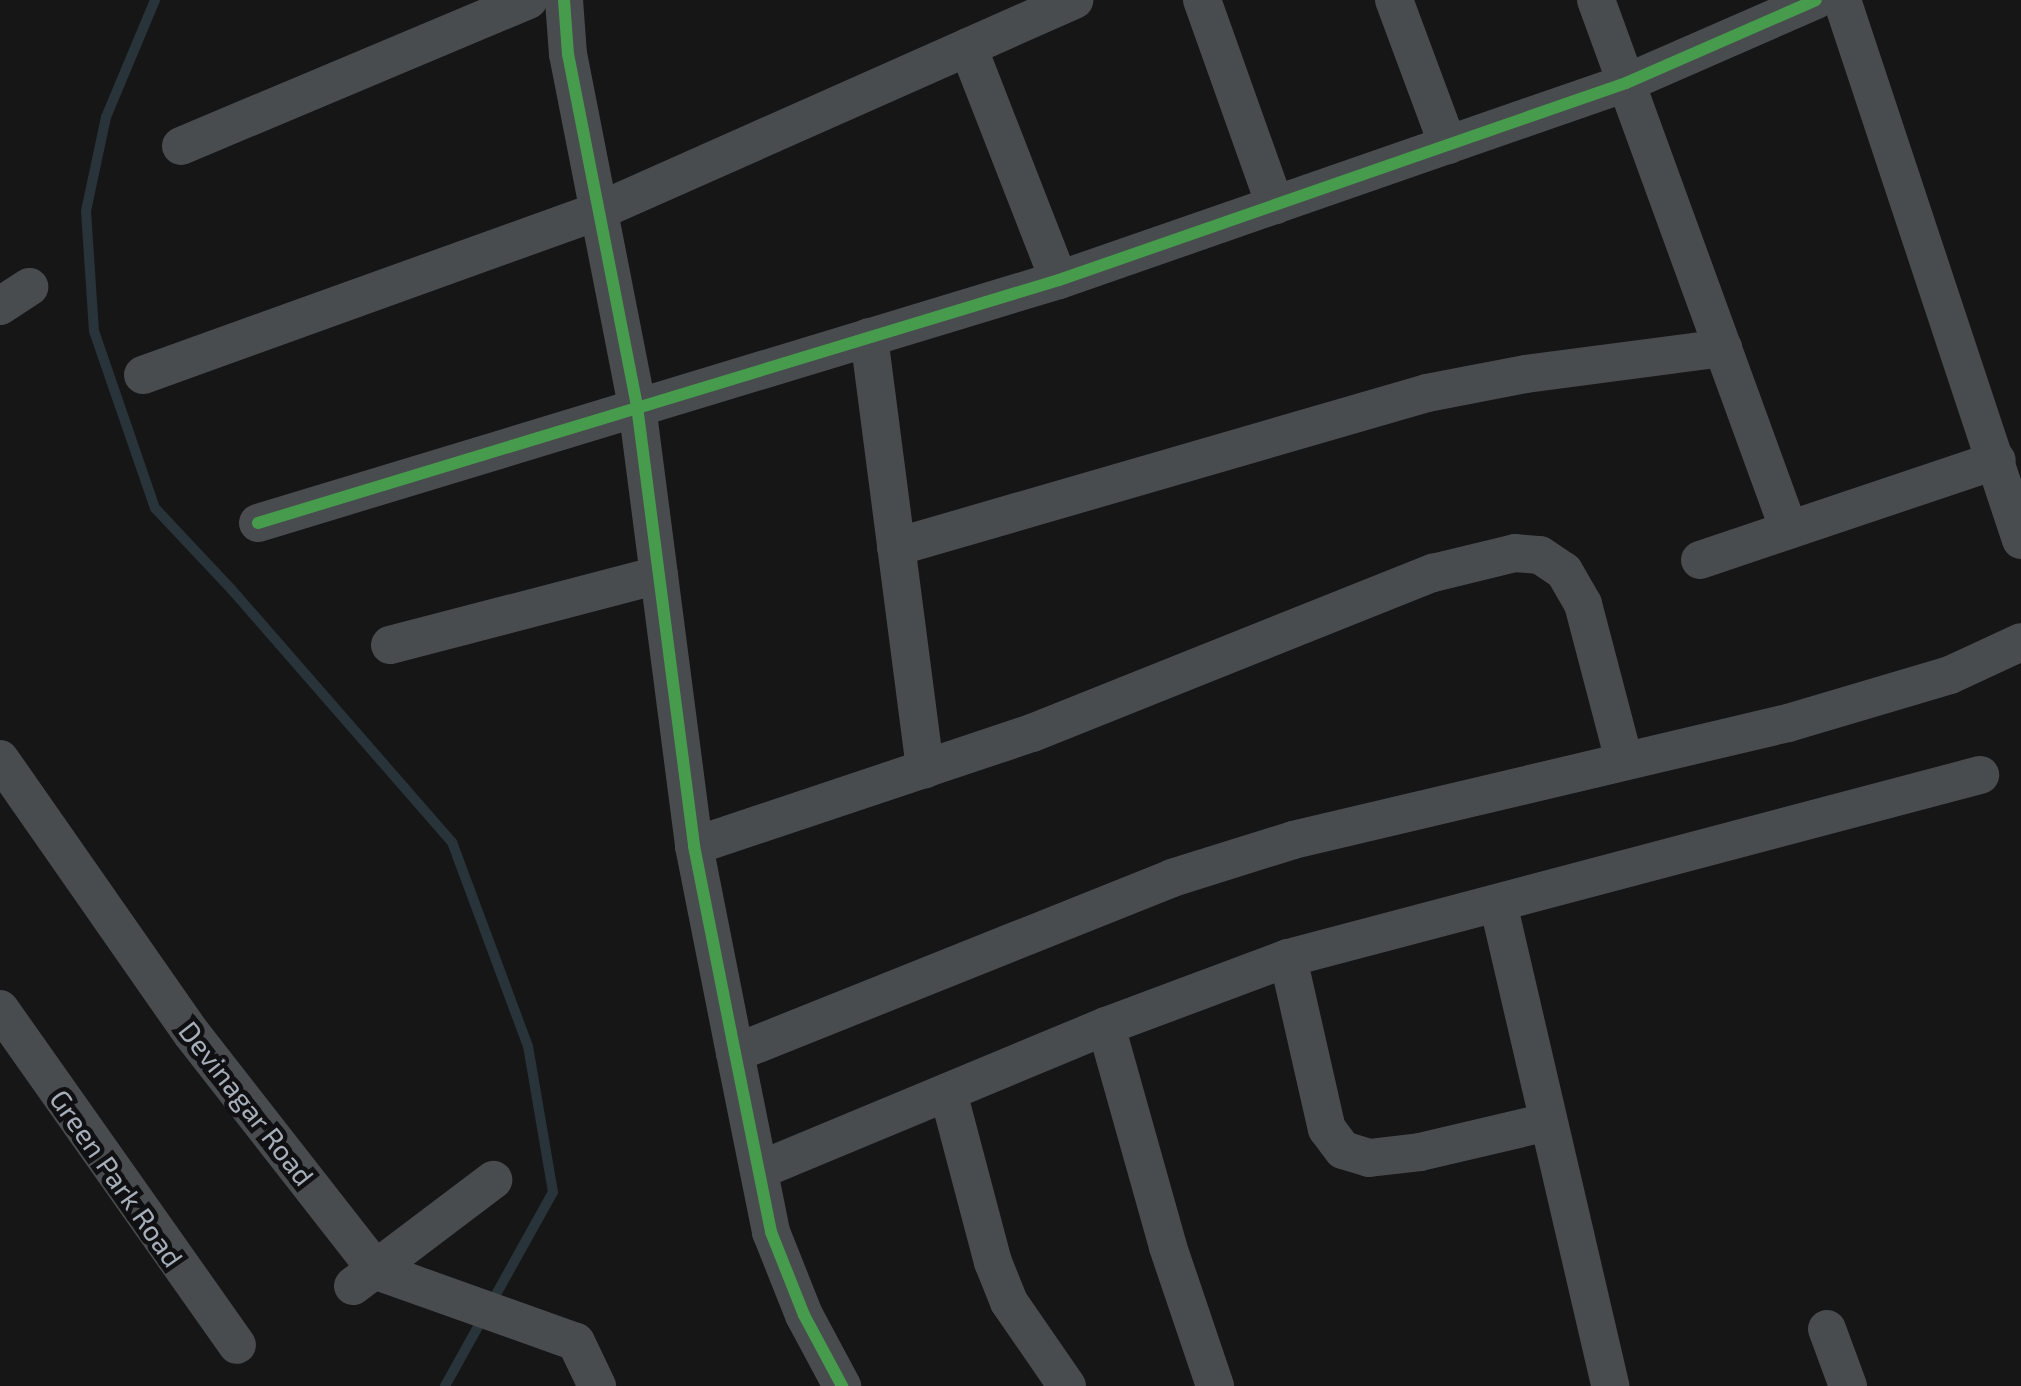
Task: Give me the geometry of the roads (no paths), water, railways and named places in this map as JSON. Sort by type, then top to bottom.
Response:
[{"type":"street","points":[[182,146],[529,0]]},
{"type":"street","points":[[564,0],[568,54],[637,406],[694,846],[735,1053],[771,1232],[804,1315],[842,1386]]},
{"type":"street","points":[[143,376],[601,210],[1074,0]]},
{"type":"street","points":[[1202,0],[1274,205]]},
{"type":"street","points":[[1394,0],[1448,145]]},
{"type":"street","points":[[1596,0],[1789,530]]},
{"type":"street","points":[[258,523],[1059,280],[1626,83],[1816,0]]},
{"type":"street","points":[[1842,0],[2021,540]]},
{"type":"street","points":[[968,46],[1059,280]]},
{"type":"street","points":[[869,337],[925,769]]},
{"type":"street","points":[[896,546],[1427,394],[1526,374],[1723,348]]},
{"type":"street","points":[[1700,560],[1996,460]]},
{"type":"street","points":[[694,846],[1032,733],[1433,573],[1515,554],[1540,555],[1564,571],[1583,604],[1624,760]]},
{"type":"street","points":[[390,645],[659,574]]},
{"type":"street","points":[[735,1053],[1172,878],[1292,840],[1788,723],[1950,675],[2021,642]]},
{"type":"street","name":"Devinagar Road","points":[[0,759],[365,1278]]},
{"type":"street","points":[[760,1170],[1106,1026],[1288,958],[1980,775]]},
{"type":"street","points":[[1498,903],[1610,1386]]},
{"type":"street","points":[[1288,958],[1326,1129],[1343,1150],[1369,1158],[1420,1152],[1548,1122]]},
{"type":"street","name":"Green Park Road","points":[[0,1009],[236,1344]]},
{"type":"street","points":[[1106,1026],[1168,1247],[1215,1386]]},
{"type":"street","points":[[948,1092],[994,1262],[1009,1302],[1067,1386]]},
{"type":"street","points":[[365,1278],[493,1180]]},
{"type":"street","points":[[365,1278],[576,1342],[597,1386]]},
{"type":"street","points":[[1826,1329],[1848,1386]]},
{"type":"waterway","points":[[155,0],[106,117],[86,211],[94,331],[155,508],[232,590],[452,842],[528,1046],[553,1192],[445,1386]]}]
